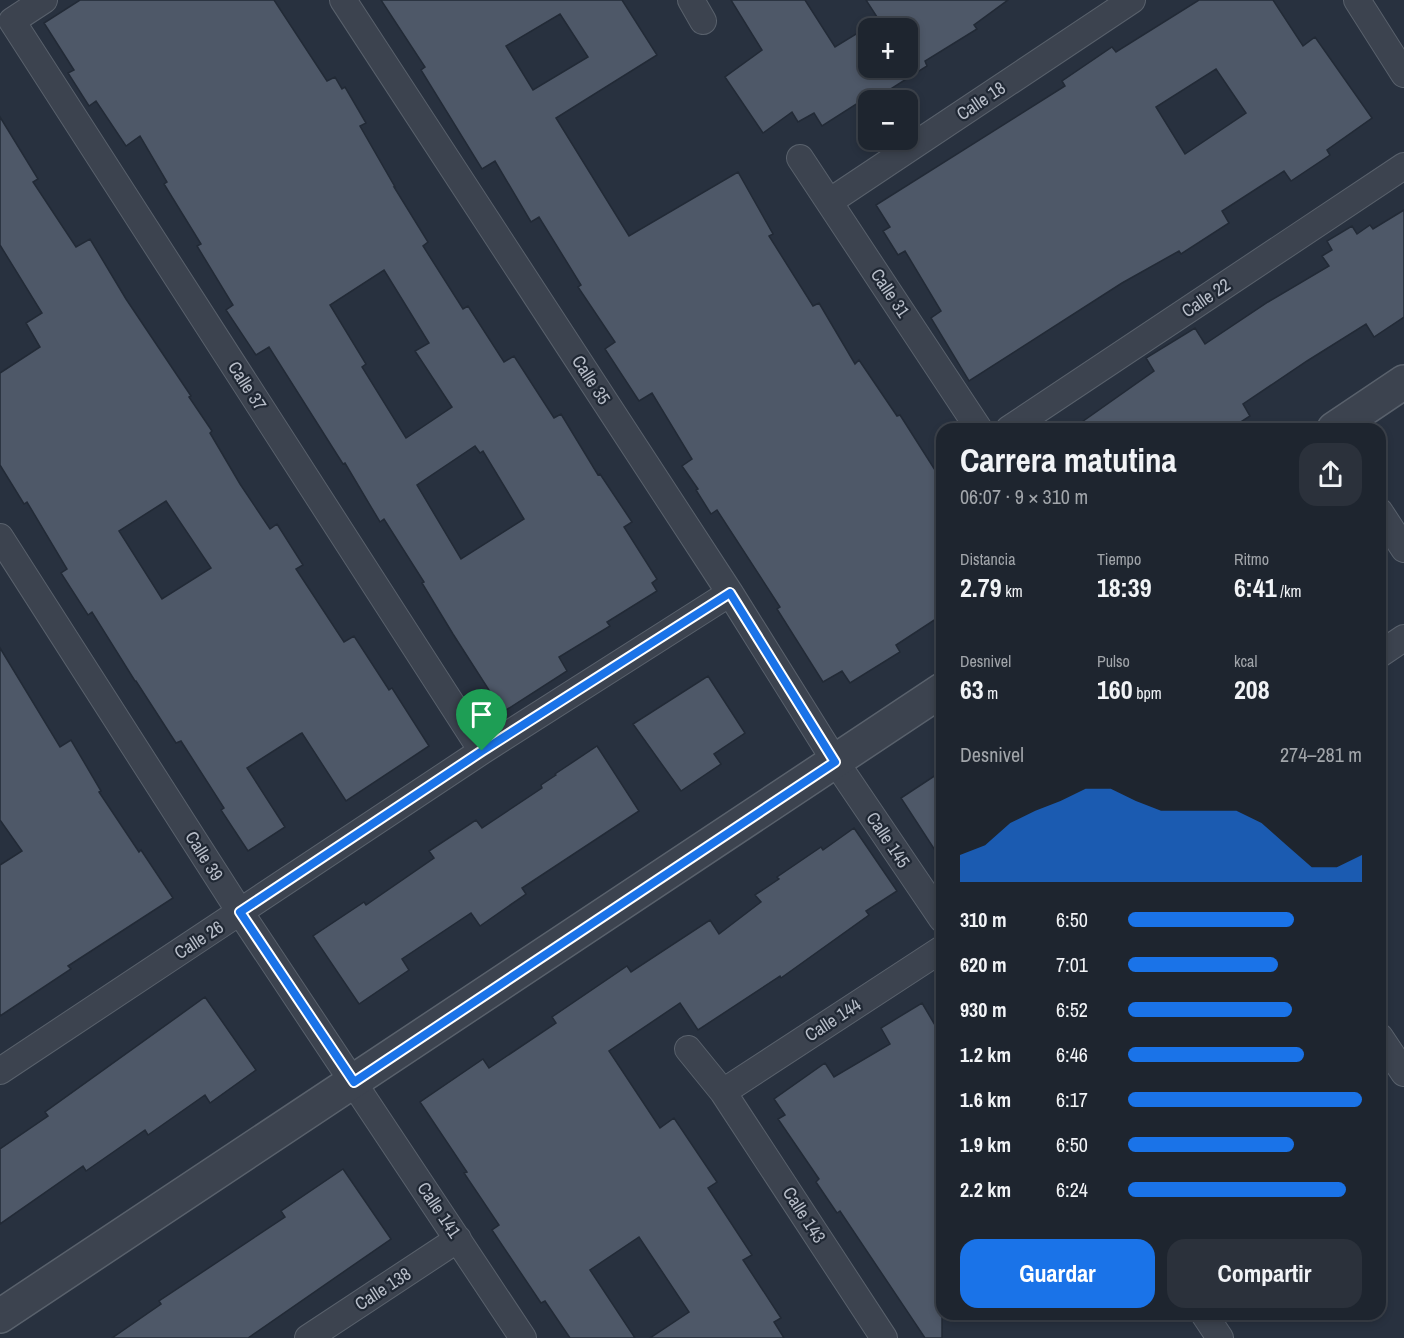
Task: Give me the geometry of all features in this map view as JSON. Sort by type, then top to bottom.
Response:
[{"type":"street","name":"Calle 37","points":[[44,0],[12,21],[482,751]]},
{"type":"street","name":"Calle 35","points":[[343,0],[730,593],[835,762]]},
{"type":"street","name":"Calle 18","points":[[829,202],[1132,0]]},
{"type":"street","points":[[1358,0],[1404,74]]},
{"type":"street","name":"Calle 31","points":[[800,158],[975,423]]},
{"type":"street","name":"Calle 22","points":[[1018,423],[1404,166]]},
{"type":"street","points":[[1343,423],[1404,382]]},
{"type":"street","points":[[1386,521],[1404,549]]},
{"type":"street","name":"Calle 39","points":[[0,537],[240,912],[354,1082]]},
{"type":"street","name":"Calle 26","points":[[0,1071],[482,751],[730,593]]},
{"type":"street","points":[[1386,650],[1404,638]]},
{"type":"street","points":[[0,1316],[936,694]]},
{"type":"street","name":"Calle 145","points":[[835,762],[936,910]]},
{"type":"street","name":"Calle 144","points":[[723,1092],[936,952]]},
{"type":"street","points":[[1386,1046],[1404,1073]]},
{"type":"street","name":"Calle 143","points":[[688,1049],[723,1092],[884,1338]]},
{"type":"street","name":"Calle 141","points":[[354,1082],[523,1338]]},
{"type":"street","name":"Calle 138","points":[[308,1338],[458,1239]]},
{"type":"street","points":[[1208,1320],[1220,1338]]},
{"type":"building","points":[[80,0],[274,0],[327,81],[335,77],[342,89],[345,87],[366,123],[360,126],[428,242],[423,246],[463,309],[468,306],[504,362],[514,356],[554,418],[561,414],[598,475],[600,474],[632,522],[624,527],[657,579],[652,583],[657,591],[607,622],[610,626],[559,657],[567,671],[503,712],[384,519],[380,522],[345,463],[343,464],[269,347],[256,355],[226,310],[233,305],[197,246],[201,244],[164,184],[167,182],[140,136],[126,146],[96,101],[89,106],[68,73],[74,70],[44,23]],"holes":[[[384,270],[429,343],[415,351],[452,407],[406,438],[362,367],[366,364],[330,305]],[[475,446],[480,453],[483,451],[524,519],[461,559],[417,485]]]},
{"type":"building","points":[[381,0],[622,0],[657,55],[556,118],[629,236],[738,172],[773,234],[769,236],[813,306],[819,303],[855,364],[859,360],[897,416],[900,415],[936,472],[936,619],[896,645],[900,652],[850,683],[842,671],[823,682],[777,609],[780,607],[717,510],[711,514],[696,490],[698,489],[682,466],[692,459],[652,393],[639,401],[605,349],[615,342],[578,287],[581,285],[539,217],[531,222],[495,161],[482,169],[421,70],[425,67]],"holes":[[[560,14],[588,57],[533,90],[506,46]]]},
{"type":"building","points":[[731,0],[805,0],[835,47],[858,33],[858,78],[908,78],[889,90],[858,90],[858,103],[822,126],[814,113],[798,122],[792,112],[763,133],[725,77],[762,50]]},
{"type":"building","points":[[866,0],[1008,0],[974,25],[977,29],[925,61],[927,66],[918,72],[918,18],[878,18]]},
{"type":"building","points":[[1199,0],[1273,0],[1303,46],[1315,37],[1372,118],[1327,150],[1330,155],[1291,181],[1284,171],[1222,211],[1229,223],[1181,254],[1179,251],[1122,283],[969,381],[931,318],[941,311],[905,251],[898,255],[883,231],[890,227],[876,205],[1065,86],[1062,81],[1112,47],[1116,52]],"holes":[[[1216,69],[1246,113],[1185,154],[1156,107]]]},
{"type":"building","points":[[0,117],[38,179],[33,182],[76,247],[90,239],[126,299],[191,396],[189,397],[212,431],[210,433],[240,484],[270,529],[277,524],[303,565],[296,569],[344,642],[354,636],[389,690],[392,688],[429,746],[346,801],[302,733],[300,734],[247,768],[285,827],[248,851],[221,810],[224,808],[181,741],[176,743],[92,612],[88,615],[61,573],[67,569],[27,502],[24,504],[0,465],[0,373],[40,347],[26,323],[42,313],[0,245]],"holes":[[[166,501],[211,568],[162,599],[119,531]]]},
{"type":"building","points":[[1404,210],[1404,317],[1374,337],[1366,324],[1307,361],[1243,404],[1250,416],[1239,423],[1080,423],[1154,371],[1146,358],[1195,328],[1205,344],[1268,302],[1329,266],[1322,256],[1332,250],[1327,241],[1352,226],[1357,234],[1370,225],[1373,229]]},
{"type":"building","points":[[0,648],[60,747],[71,740],[101,791],[99,792],[173,898],[68,966],[71,969],[0,1016],[0,865],[22,851],[0,820]]},
{"type":"building","points":[[708,676],[745,733],[714,754],[721,764],[681,791],[633,724]]},
{"type":"building","points":[[597,746],[639,811],[522,888],[526,894],[480,926],[471,913],[402,959],[409,970],[359,1004],[313,936],[364,902],[366,905],[434,858],[429,851],[476,820],[482,828],[542,788],[541,785],[555,774]]},
{"type":"building","points":[[936,775],[936,852],[901,798]]},
{"type":"building","points":[[854,828],[897,891],[866,911],[869,915],[781,978],[780,976],[698,1030],[680,1003],[609,1051],[660,1128],[674,1118],[717,1182],[708,1188],[752,1255],[743,1260],[781,1318],[774,1322],[784,1338],[650,1338],[689,1312],[639,1237],[590,1270],[635,1338],[570,1338],[545,1301],[541,1303],[492,1230],[499,1225],[420,1102],[483,1059],[489,1068],[556,1023],[552,1017],[627,966],[631,972],[710,920],[719,934],[761,902],[755,895],[779,879],[777,877],[821,847],[823,850]]},
{"type":"building","points":[[205,997],[256,1070],[210,1103],[205,1095],[148,1135],[145,1130],[86,1171],[83,1166],[0,1224],[0,1149],[48,1116],[45,1112]]},
{"type":"building","points":[[922,1003],[936,1027],[936,1320],[942,1320],[942,1338],[925,1338],[840,1211],[837,1213],[816,1182],[819,1179],[778,1119],[785,1115],[774,1099],[825,1063],[834,1077],[890,1044],[881,1028]]},
{"type":"building","points":[[343,1169],[391,1239],[248,1338],[112,1338],[161,1304],[159,1301],[285,1217],[281,1211]]},
{"type":"route","points":[[730,593],[835,762],[354,1082],[240,912],[482,751],[730,593]]}]
